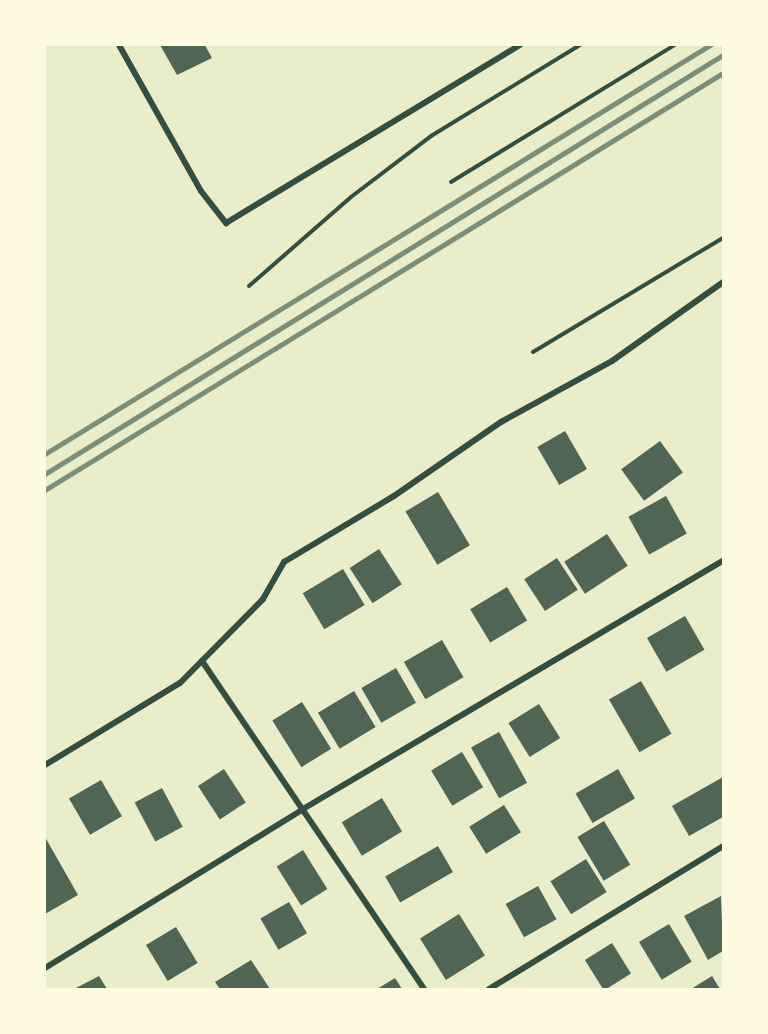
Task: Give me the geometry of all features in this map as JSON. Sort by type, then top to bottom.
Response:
[{"type":"street","points":[[119,45],[201,191],[226,223],[520,45]]},
{"type":"street","points":[[45,765],[180,683],[263,599],[284,562],[394,496],[501,422],[612,361],[723,282]]},
{"type":"street","points":[[45,968],[303,809],[723,561]]},
{"type":"street","points":[[202,661],[424,989]]},
{"type":"street","points":[[489,989],[723,846]]},
{"type":"path","points":[[249,286],[351,197],[431,136],[579,45]]},
{"type":"path","points":[[451,182],[675,45]]},
{"type":"path","points":[[533,352],[723,238]]},
{"type":"building","points":[[160,45],[205,45],[212,58],[177,75]]},
{"type":"building","points":[[565,431],[587,469],[559,485],[537,447]]},
{"type":"building","points":[[660,441],[683,473],[644,501],[621,469]]},
{"type":"building","points":[[438,492],[470,545],[437,565],[405,512]]},
{"type":"building","points":[[666,496],[687,534],[649,554],[628,517]]},
{"type":"building","points":[[607,534],[628,566],[585,594],[564,562]]},
{"type":"building","points":[[379,549],[402,584],[373,603],[350,568]]},
{"type":"building","points":[[557,558],[578,590],[545,611],[524,579]]},
{"type":"building","points":[[343,569],[365,605],[324,629],[303,593]]},
{"type":"building","points":[[507,587],[527,620],[490,643],[470,609]]},
{"type":"building","points":[[685,616],[704,650],[666,672],[647,638]]},
{"type":"building","points":[[442,640],[464,677],[425,699],[404,662]]},
{"type":"building","points":[[396,668],[416,703],[381,723],[361,688]]},
{"type":"building","points":[[641,681],[672,734],[639,752],[609,700]]},
{"type":"building","points":[[354,691],[376,727],[340,749],[318,713]]},
{"type":"building","points":[[302,702],[331,749],[301,767],[272,721]]},
{"type":"building","points":[[539,704],[560,738],[530,757],[508,723]]},
{"type":"building","points":[[499,732],[527,783],[499,798],[471,748]]},
{"type":"building","points":[[462,752],[483,787],[452,806],[431,771]]},
{"type":"building","points":[[224,769],[246,803],[220,819],[198,786]]},
{"type":"building","points":[[618,769],[635,798],[593,823],[576,794]]},
{"type":"building","points":[[723,777],[723,817],[689,836],[672,806]]},
{"type":"building","points":[[101,780],[122,816],[90,835],[69,798]]},
{"type":"building","points":[[162,788],[183,827],[155,841],[135,803]]},
{"type":"building","points":[[382,798],[402,831],[362,856],[342,822]]},
{"type":"building","points":[[504,805],[521,832],[486,854],[469,827]]},
{"type":"building","points":[[604,821],[630,865],[604,881],[577,837]]},
{"type":"building","points":[[45,837],[78,895],[45,914]]},
{"type":"building","points":[[438,846],[453,872],[400,902],[385,876]]},
{"type":"building","points":[[303,850],[327,889],[301,905],[277,866]]},
{"type":"building","points":[[586,859],[607,892],[571,914],[550,881]]},
{"type":"building","points":[[538,886],[556,919],[524,937],[506,904]]},
{"type":"building","points":[[721,896],[723,951],[708,960],[684,916]]},
{"type":"building","points":[[289,902],[307,933],[278,950],[260,918]]},
{"type":"building","points":[[459,914],[485,956],[446,980],[420,938]]},
{"type":"building","points":[[669,924],[692,962],[662,980],[639,942]]},
{"type":"building","points":[[176,927],[198,963],[168,981],[146,945]]},
{"type":"building","points":[[612,943],[631,974],[603,989],[585,960]]},
{"type":"building","points":[[251,960],[270,989],[220,989],[215,982]]},
{"type":"building","points":[[99,976],[107,989],[74,989]]},
{"type":"building","points":[[712,976],[720,989],[691,989]]},
{"type":"building","points":[[395,978],[402,989],[377,989]]},
{"type":"railway","points":[[45,454],[710,45]]},
{"type":"railway","points":[[45,474],[723,55]]},
{"type":"railway","points":[[45,490],[723,73]]}]
